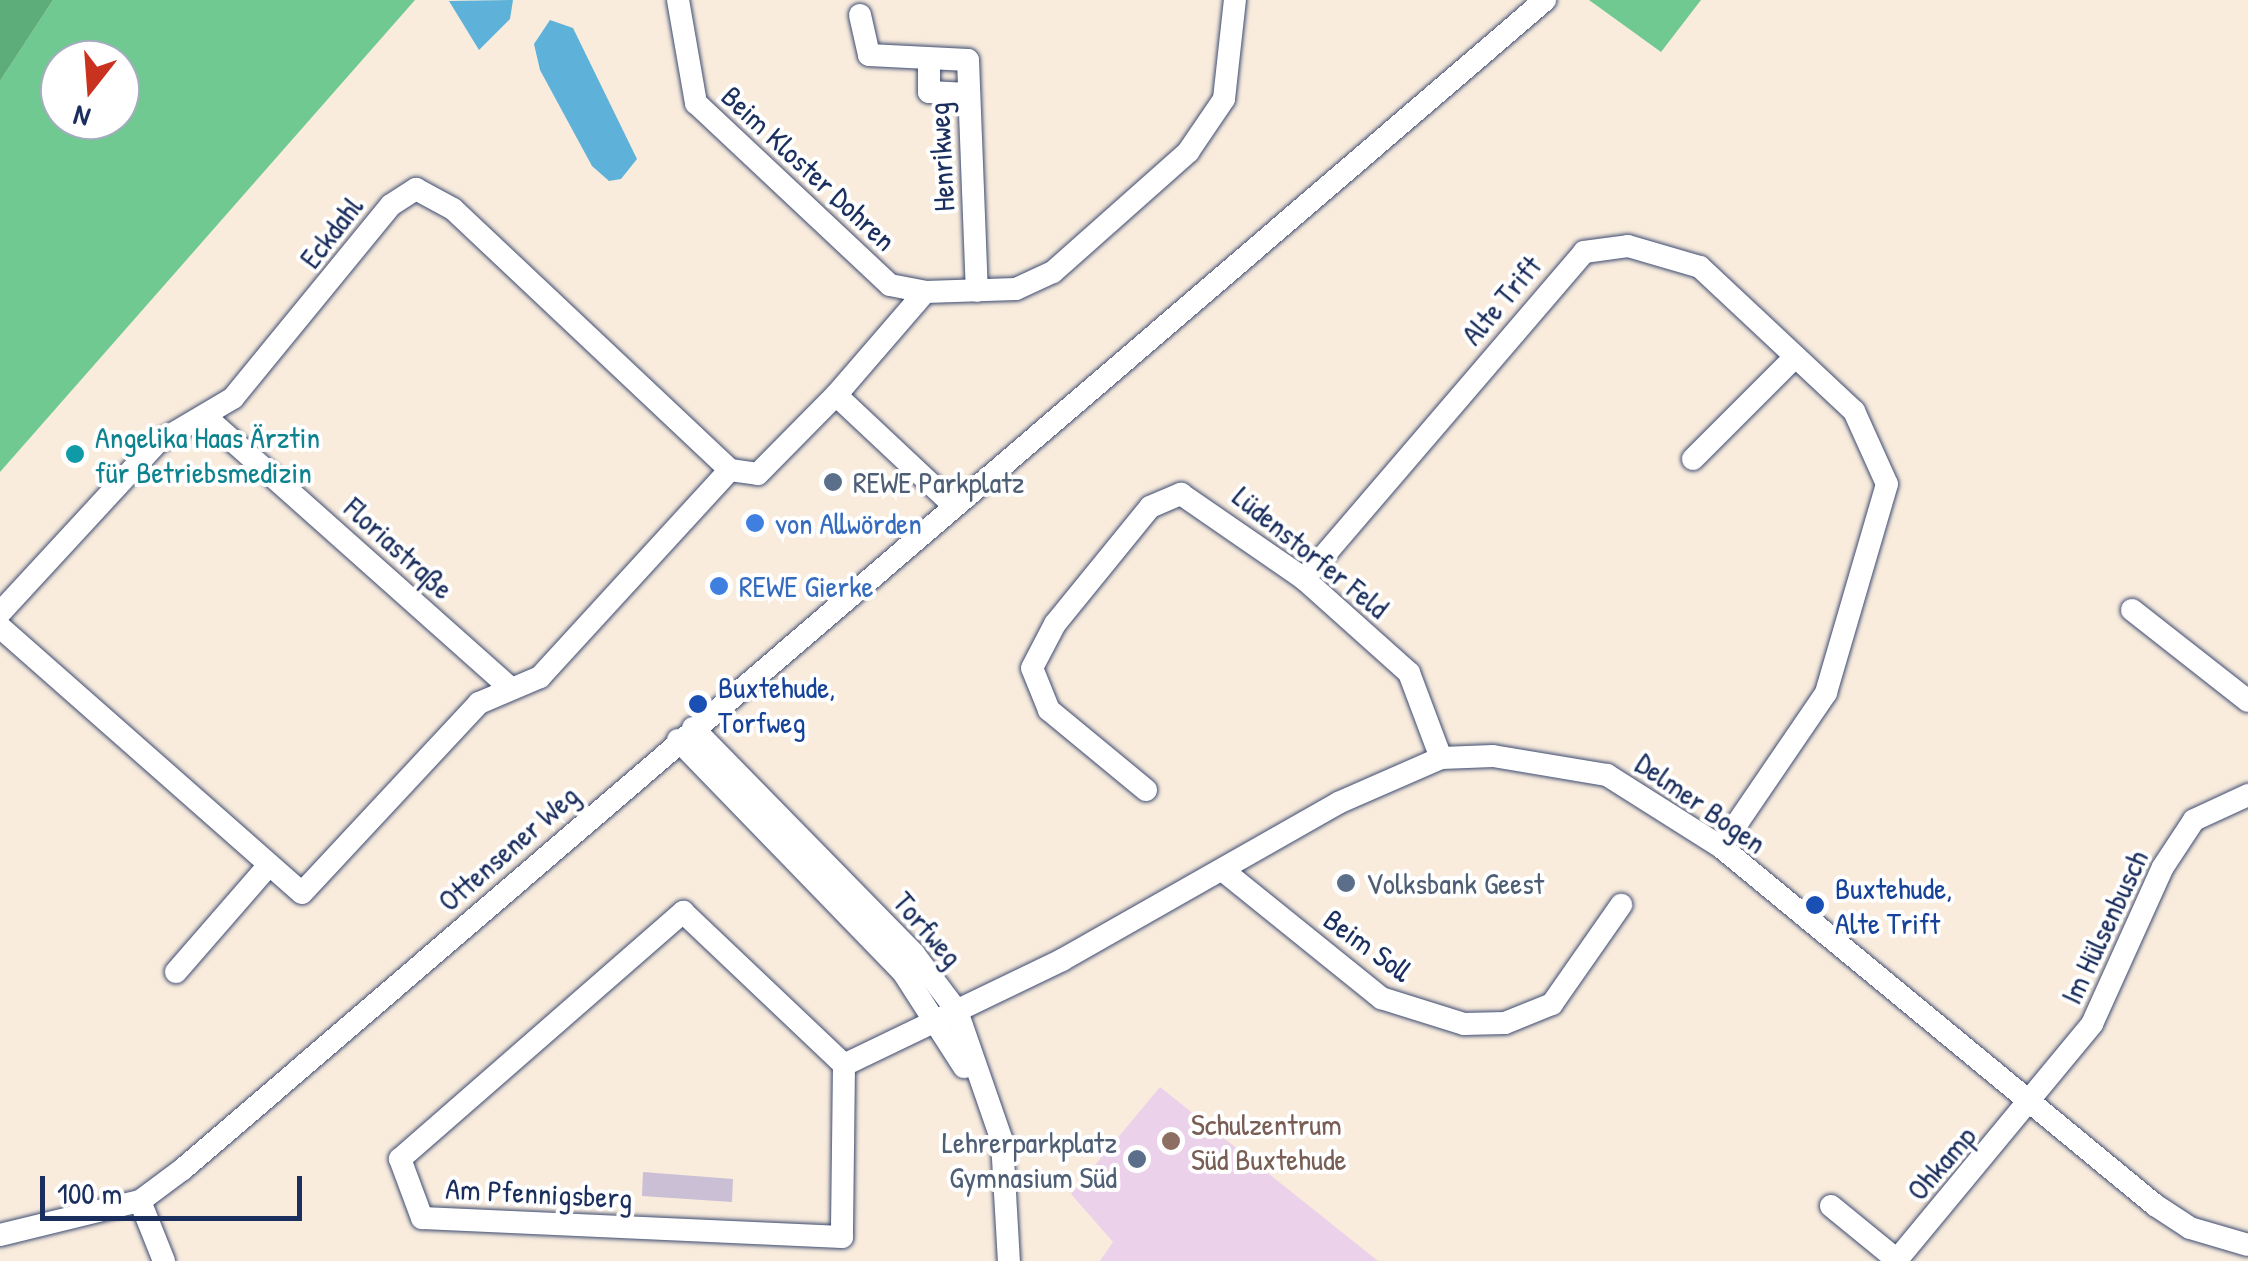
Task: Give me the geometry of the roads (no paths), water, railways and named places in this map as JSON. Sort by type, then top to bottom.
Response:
[{"type":"street","name":"Beim Kloster Dohren","points":[[678,0],[696,103],[890,285],[925,292],[1016,289],[1053,272],[1188,152],[1224,99],[1235,0]]},
{"type":"street","name":"Ottensener Weg","points":[[0,1234],[140,1201],[1022,442],[1545,0]]},
{"type":"street","points":[[860,14],[869,55],[928,60],[929,92],[968,94]]},
{"type":"street","name":"Henrikweg","points":[[928,60],[968,60],[977,291]]},
{"type":"street","name":"Eckdahl","points":[[0,612],[157,443],[233,398],[392,204],[416,189],[453,208],[730,470]]},
{"type":"street","name":"Alte Trift","points":[[1304,580],[1584,252],[1628,246],[1700,268],[1794,359],[1854,410],[1887,484],[1826,693],[1721,847]]},
{"type":"street","points":[[0,627],[302,893],[479,703],[508,686],[540,677],[730,470],[758,474],[836,395],[925,292]]},
{"type":"street","points":[[1693,459],[1794,359]]},
{"type":"street","points":[[836,395],[952,504]]},
{"type":"street","name":"Floriastraße","points":[[206,417],[508,686]]},
{"type":"street","name":"Lüdenstorfer Feld","points":[[1146,790],[1049,710],[1032,668],[1055,624],[1150,506],[1181,494],[1304,580],[1409,673],[1441,758]]},
{"type":"street","points":[[2132,610],[2248,701]]},
{"type":"street","name":"Torfweg","points":[[686,734],[948,1015],[988,1139],[1008,1228],[1008,1261]]},
{"type":"street","name":"Delmer Bogen","points":[[948,1015],[1225,872],[1338,802],[1441,758],[1493,756],[1607,775],[1721,847],[2030,1104],[2190,1228],[2248,1245]]},
{"type":"street","name":"Im Hülsenbusch","points":[[2030,1104],[2092,1024],[2162,867],[2194,820],[2248,795]]},
{"type":"street","points":[[176,972],[268,865]]},
{"type":"street","name":"Beim Soll","points":[[1225,872],[1381,998],[1464,1024],[1505,1023],[1552,1004],[1621,905]]},
{"type":"street","name":"Am Pfennigsberg","points":[[682,912],[844,1065],[842,1237],[422,1218],[400,1159],[682,912]]},
{"type":"street","points":[[844,1065],[948,1015]]},
{"type":"street","name":"Ohkamp","points":[[1831,1206],[1896,1260],[2030,1104]]},
{"type":"street","points":[[140,1201],[164,1261]]},
{"type":"water","points":[[513,0],[510,19],[479,50],[449,1]]},
{"type":"water","points":[[550,20],[573,28],[637,159],[621,179],[609,181],[592,166],[540,70],[534,44]]},
{"type":"place","name":"Angelika Haas Ärztin für Betriebsmedizin","points":[[75,454]]},
{"type":"place","name":"REWE Parkplatz","points":[[833,482]]},
{"type":"place","name":"von Allwörden","points":[[755,523]]},
{"type":"place","name":"REWE Gierke","points":[[719,586]]},
{"type":"place","name":"Buxtehude, Torfweg","points":[[698,704]]},
{"type":"place","name":"Volksbank Geest","points":[[1346,883]]},
{"type":"place","name":"Buxtehude, Alte Trift","points":[[1815,905]]},
{"type":"place","name":"Schulzentrum Süd Buxtehude","points":[[1171,1141]]},
{"type":"place","name":"Lehrerparkplatz Gymnasium Süd","points":[[1137,1159]]}]
